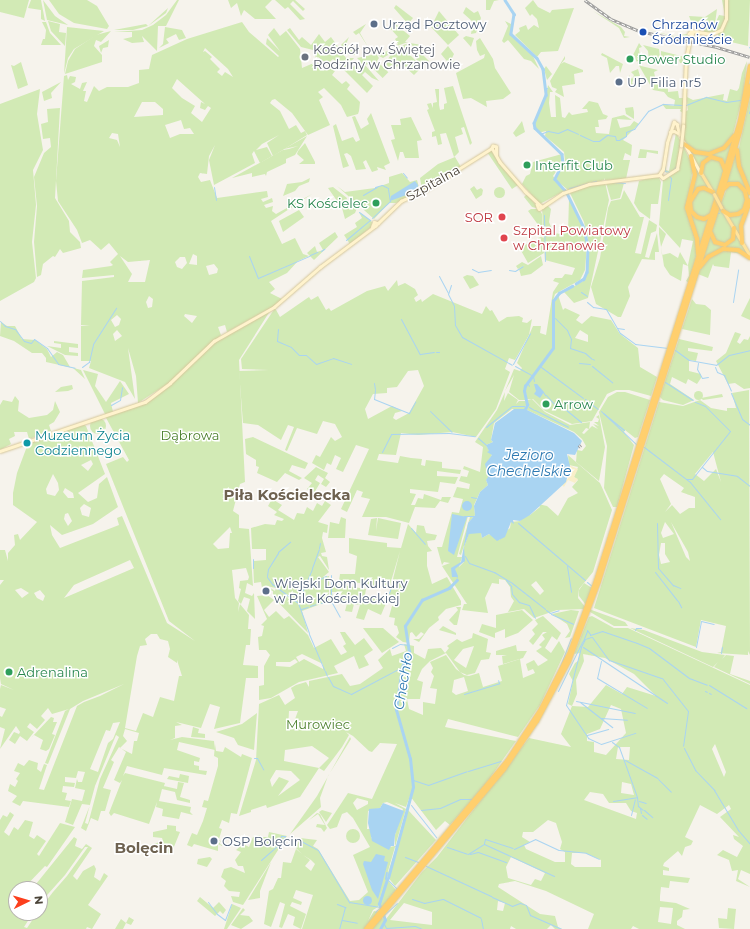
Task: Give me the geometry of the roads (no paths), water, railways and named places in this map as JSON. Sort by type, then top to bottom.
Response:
[{"type":"highway","points":[[384,910],[412,880],[489,789],[522,744],[559,682],[586,616],[671,349],[683,305],[738,128],[750,67]]},
{"type":"highway","points":[[671,349],[683,318],[722,193],[738,139],[750,86]]},
{"type":"highway","points":[[683,145],[698,154],[714,153],[729,143],[738,128]]},
{"type":"highway","points":[[738,139],[738,163],[750,193]]},
{"type":"highway","points":[[691,156],[695,174],[687,208],[698,242],[697,262]]},
{"type":"highway","points":[[702,174],[703,162],[714,157],[723,163],[724,175]]},
{"type":"highway","points":[[722,193],[727,185],[736,184],[743,189],[747,199],[744,208],[738,214],[730,215],[722,209]]},
{"type":"highway","points":[[712,213],[706,218],[698,218],[692,212],[690,204],[692,194],[698,189],[704,188],[713,193]]},
{"type":"highway","points":[[742,242],[741,226],[750,201]]},
{"type":"highway","points":[[711,227],[712,240],[722,245],[733,240],[734,228]]},
{"type":"highway","points":[[696,275],[706,259],[719,250],[735,249],[750,257]]},
{"type":"highway","points":[[683,305],[683,318]]},
{"type":"highway","points":[[370,929],[397,893],[476,800],[516,748],[556,680],[586,616]]},
{"type":"highway","points":[[397,893],[412,880]]},
{"type":"highway","points":[[366,929],[379,916]]},
{"type":"main road","points":[[726,0],[727,16],[723,28],[713,34],[692,34],[690,39],[686,60],[683,145],[678,168],[668,174],[662,174],[670,133],[674,127],[679,134],[683,145],[702,174],[750,257]]},
{"type":"main road","points":[[670,133],[674,131],[679,134]]},
{"type":"main road","name":"Szpitalna","points":[[0,451],[145,402],[170,383],[222,335],[274,307],[374,226],[401,201],[422,191],[488,150],[493,149],[496,155],[526,192],[540,206],[563,192],[599,182],[656,176],[662,174]]},
{"type":"water","points":[[415,181],[418,185],[417,191],[390,201],[391,196]]},
{"type":"water","points":[[534,384],[537,384],[544,392],[540,398],[534,394],[536,391]]},
{"type":"water","name":"Jezioro Chechelskie","points":[[514,409],[525,409],[574,433],[582,441],[575,455],[567,454],[570,466],[566,482],[530,515],[520,521],[513,520],[514,524],[511,522],[505,537],[497,541],[489,534],[482,538],[481,533],[469,534],[464,547],[465,561],[455,569],[458,576],[456,583],[457,577],[452,577],[451,568],[461,562],[468,523],[475,515],[474,506],[480,492],[488,485],[486,480],[488,477],[485,464],[492,455],[487,452],[489,451],[486,445],[493,442],[491,440],[495,423]]},
{"type":"water","points":[[465,501],[469,501],[471,502],[471,510],[465,511],[462,508],[462,504]]},
{"type":"water","points":[[452,514],[467,517],[454,555],[448,551]]},
{"type":"water","points":[[383,803],[404,811],[395,835],[394,846],[391,846],[389,850],[372,841],[368,823],[369,809],[380,808]]},
{"type":"water","points":[[376,854],[385,856],[384,861],[388,862],[378,899],[372,890],[363,864],[364,861],[371,862]]},
{"type":"water","points":[[365,896],[369,896],[371,900],[369,904],[365,904],[363,902],[363,898]]},
{"type":"waterway","name":"Chechło","points":[[505,0],[514,14],[511,34],[537,58],[543,69],[546,95],[534,123],[535,128],[562,154],[563,163],[555,179],[567,193],[584,228],[588,247],[587,272],[584,279],[576,284]]},
{"type":"waterway","points":[[686,105],[706,97],[726,102],[740,100]]},
{"type":"waterway","points":[[580,135],[593,141],[599,141],[607,135],[615,136],[616,140],[619,140],[626,136],[626,132],[634,129],[648,111],[663,104],[682,105]]},
{"type":"waterway","points":[[540,134],[548,131],[558,133],[567,129],[578,134]]},
{"type":"waterway","points":[[665,166],[665,171],[670,172]]},
{"type":"waterway","points":[[673,170],[676,166]]},
{"type":"waterway","points":[[403,173],[407,178]]},
{"type":"waterway","points":[[668,200],[671,178],[669,176]]},
{"type":"waterway","points":[[569,188],[596,181]]},
{"type":"waterway","points":[[611,182],[625,183]]},
{"type":"waterway","points":[[375,187],[382,185],[388,188]]},
{"type":"waterway","points":[[214,187],[216,200]]},
{"type":"waterway","points":[[363,195],[377,187]]},
{"type":"waterway","points":[[388,189],[390,201]]},
{"type":"waterway","points":[[372,218],[390,201]]},
{"type":"waterway","points":[[359,212],[370,220]]},
{"type":"waterway","points":[[544,215],[545,261]]},
{"type":"waterway","points":[[346,240],[370,220]]},
{"type":"waterway","points":[[310,255],[317,252]]},
{"type":"waterway","points":[[249,256],[258,278],[309,256]]},
{"type":"waterway","points":[[509,270],[515,271],[523,266]]},
{"type":"waterway","points":[[472,269],[478,272],[491,270]]},
{"type":"waterway","points":[[733,302],[738,269]]},
{"type":"waterway","points":[[439,276],[448,293]]},
{"type":"waterway","points":[[451,285],[448,294],[454,306],[455,325],[462,337],[512,365]]},
{"type":"waterway","name":"Chechło","points":[[524,411],[527,405],[524,391],[525,386],[553,348],[553,301],[559,293],[572,286]]},
{"type":"waterway","points":[[581,292],[587,296]]},
{"type":"waterway","points":[[587,302],[593,307],[606,309],[620,333],[635,344],[668,348]]},
{"type":"waterway","points":[[82,367],[89,362],[93,344],[116,308]]},
{"type":"waterway","points":[[555,318],[567,330],[571,339],[570,348],[585,353],[592,359]]},
{"type":"waterway","points":[[401,319],[420,354],[434,352]]},
{"type":"waterway","points":[[0,321],[5,326],[15,329],[24,341],[31,343],[34,339],[47,348],[58,364],[75,368]]},
{"type":"waterway","points":[[617,328],[624,329]]},
{"type":"waterway","points":[[278,329],[277,341],[291,347],[299,355],[306,355],[316,364],[333,358],[351,364]]},
{"type":"waterway","points":[[513,364],[530,333]]},
{"type":"waterway","points":[[675,350],[689,360],[716,365],[729,355],[750,350]]},
{"type":"waterway","points":[[579,363],[590,364]]},
{"type":"waterway","points":[[698,363],[697,369],[702,378],[708,377]]},
{"type":"waterway","points":[[515,366],[533,376]]},
{"type":"waterway","points":[[592,366],[612,382]]},
{"type":"waterway","points":[[541,367],[583,398]]},
{"type":"waterway","points":[[715,367],[717,372],[724,375],[731,391]]},
{"type":"waterway","name":"Chechło","points":[[533,376],[534,381]]},
{"type":"waterway","points":[[665,382],[693,400]]},
{"type":"waterway","points":[[374,383],[375,389]]},
{"type":"waterway","points":[[111,405],[120,400],[122,387]]},
{"type":"waterway","points":[[375,390],[374,399],[409,413],[415,402]]},
{"type":"waterway","points":[[731,393],[742,419],[750,425]]},
{"type":"waterway","points":[[546,395],[556,406],[560,405],[581,422]]},
{"type":"waterway","points":[[585,399],[598,409]]},
{"type":"waterway","points":[[686,479],[692,479],[730,431],[705,406],[695,402]]},
{"type":"waterway","points":[[486,427],[512,406],[524,406]]},
{"type":"waterway","points":[[529,407],[534,410]]},
{"type":"waterway","points":[[535,410],[568,427]]},
{"type":"waterway","points":[[430,411],[452,432]]},
{"type":"waterway","points":[[601,411],[637,445]]},
{"type":"waterway","points":[[603,413],[624,430]]},
{"type":"waterway","points":[[382,452],[391,434],[449,433],[475,436]]},
{"type":"waterway","points":[[478,438],[486,445]]},
{"type":"waterway","points":[[644,447],[690,482],[720,519]]},
{"type":"waterway","points":[[702,467],[707,471],[737,476],[750,486]]},
{"type":"waterway","points":[[471,497],[476,498]]},
{"type":"waterway","points":[[464,516],[474,516]]},
{"type":"waterway","points":[[518,523],[585,580]]},
{"type":"waterway","points":[[657,523],[658,568],[673,585],[680,588]]},
{"type":"waterway","points":[[411,528],[425,544]]},
{"type":"waterway","points":[[278,552],[290,542]]},
{"type":"waterway","points":[[319,548],[320,543]]},
{"type":"waterway","points":[[312,568],[319,549]]},
{"type":"waterway","points":[[267,576],[268,569],[278,553]]},
{"type":"waterway","points":[[465,556],[469,563],[494,572],[512,583],[545,609]]},
{"type":"waterway","points":[[253,559],[253,568]]},
{"type":"waterway","points":[[567,566],[571,592]]},
{"type":"waterway","points":[[309,633],[298,602],[312,569]]},
{"type":"waterway","points":[[655,572],[677,600]]},
{"type":"waterway","points":[[331,575],[331,601],[340,617]]},
{"type":"waterway","points":[[318,580],[326,576]]},
{"type":"waterway","points":[[267,577],[272,584],[297,602]]},
{"type":"waterway","name":"Chechło","points":[[388,878],[413,787],[410,759],[396,710],[402,667],[409,652],[405,626],[422,600],[449,588],[457,580]]},
{"type":"waterway","points":[[506,580],[511,586],[512,594],[519,602],[529,605],[535,618]]},
{"type":"waterway","points":[[304,587],[315,581]]},
{"type":"waterway","points":[[389,593],[393,581]]},
{"type":"waterway","points":[[587,582],[592,586]]},
{"type":"waterway","points":[[321,603],[327,600]]},
{"type":"waterway","points":[[678,601],[681,607]]},
{"type":"waterway","points":[[310,606],[316,604]]},
{"type":"waterway","points":[[301,609],[308,607]]},
{"type":"waterway","points":[[546,610],[550,613],[559,610]]},
{"type":"waterway","points":[[551,614],[573,624]]},
{"type":"waterway","points":[[696,647],[701,621],[714,624]]},
{"type":"waterway","points":[[635,630],[636,628],[641,628]]},
{"type":"waterway","points":[[587,630],[590,634]]},
{"type":"waterway","points":[[583,641],[587,631]]},
{"type":"waterway","points":[[590,635],[602,631],[649,648],[689,678],[707,685]]},
{"type":"waterway","points":[[309,634],[324,670]]},
{"type":"waterway","points":[[591,637],[585,639],[581,647],[566,705],[588,738],[601,744],[635,733]]},
{"type":"waterway","points":[[592,637],[609,660],[661,678]]},
{"type":"waterway","points":[[559,669],[571,638]]},
{"type":"waterway","points":[[558,691],[582,642]]},
{"type":"waterway","points":[[392,648],[400,644],[409,645]]},
{"type":"waterway","points":[[583,647],[667,703]]},
{"type":"waterway","points":[[721,653],[722,647]]},
{"type":"waterway","points":[[601,661],[597,678],[647,708]]},
{"type":"waterway","points":[[328,677],[333,686],[351,694],[402,667]]},
{"type":"waterway","points":[[325,671],[327,676]]},
{"type":"waterway","points":[[662,678],[688,711],[683,746]]},
{"type":"waterway","points":[[464,694],[499,683],[498,680]]},
{"type":"waterway","points":[[709,685],[746,708]]},
{"type":"waterway","points":[[576,701],[635,713]]},
{"type":"waterway","points":[[580,702],[612,727]]},
{"type":"waterway","points":[[601,718],[627,720]]},
{"type":"waterway","points":[[587,735],[608,729]]},
{"type":"waterway","points":[[612,742],[619,747],[637,797],[638,806],[643,810]]},
{"type":"waterway","points":[[684,748],[695,770],[714,790],[738,830],[750,844]]},
{"type":"waterway","points":[[254,758],[257,758],[263,769]]},
{"type":"waterway","points":[[625,760],[657,778]]},
{"type":"waterway","points":[[468,771],[501,761]]},
{"type":"waterway","points":[[413,780],[428,785],[467,771]]},
{"type":"waterway","points":[[658,779],[671,792]]},
{"type":"waterway","points":[[613,801],[637,797]]},
{"type":"waterway","points":[[421,810],[440,808],[460,799],[471,799]]},
{"type":"waterway","points":[[631,815],[635,799]]},
{"type":"waterway","points":[[639,801],[646,803]]},
{"type":"waterway","points":[[411,805],[436,837]]},
{"type":"waterway","points":[[640,808],[641,813]]},
{"type":"waterway","points":[[644,810],[652,817]]},
{"type":"waterway","points":[[642,815],[647,819]]},
{"type":"waterway","points":[[261,860],[277,846],[281,836],[285,836],[279,849]]},
{"type":"waterway","points":[[484,843],[485,839],[513,848]]},
{"type":"waterway","points":[[514,849],[535,839],[559,850],[586,853],[599,859]]},
{"type":"waterway","points":[[299,840],[318,850],[349,902],[379,907]]},
{"type":"waterway","points":[[468,854],[484,844],[554,876]]},
{"type":"waterway","points":[[447,847],[467,854]]},
{"type":"waterway","points":[[470,854],[478,852],[506,862]]},
{"type":"waterway","points":[[405,857],[418,862]]},
{"type":"waterway","points":[[426,866],[491,896]]},
{"type":"waterway","name":"Chechło","points":[[386,879],[387,873]]},
{"type":"waterway","name":"Chechło","points":[[380,929],[385,920],[379,904],[387,879]]},
{"type":"waterway","points":[[388,880],[397,889]]},
{"type":"waterway","points":[[492,897],[512,906],[520,903],[526,905],[530,915],[561,929]]},
{"type":"waterway","points":[[412,899],[424,903],[443,899],[481,918]]},
{"type":"waterway","points":[[208,902],[217,914],[225,920],[231,904]]},
{"type":"waterway","points":[[383,916],[397,903]]},
{"type":"waterway","points":[[337,904],[345,907],[339,929]]},
{"type":"waterway","points":[[481,919],[483,929]]},
{"type":"waterway","points":[[342,920],[357,923]]},
{"type":"waterway","points":[[384,924],[386,928],[415,926],[422,929]]},
{"type":"railway","points":[[585,0],[611,19],[639,31],[717,47],[750,57]]},
{"type":"place","name":"Urząd Pocztowy","points":[[374,24]]},
{"type":"place","name":"Chrzanów Śródmieście","points":[[643,32]]},
{"type":"place","name":"Kościół pw. Świętej Rodziny w Chrzanowie","points":[[305,57]]},
{"type":"place","name":"Power Studio","points":[[630,59]]},
{"type":"place","name":"UP Filia nr5","points":[[619,82]]},
{"type":"place","name":"Interfit Club","points":[[527,165]]},
{"type":"place","name":"KS Kościelec","points":[[376,203]]},
{"type":"place","name":"SOR","points":[[502,217]]},
{"type":"place","name":"Szpital Powiatowy w Chrzanowie","points":[[504,238]]},
{"type":"place","name":"Arrow","points":[[546,404]]},
{"type":"place","name":"Muzeum Życia Codziennego","points":[[27,443]]},
{"type":"place","name":"Wiejski Dom Kultury w Pile Kościeleckiej","points":[[266,591]]},
{"type":"place","name":"Adrenalina","points":[[9,672]]},
{"type":"place","name":"OSP Bolęcin","points":[[214,841]]},
{"type":"district","name":"Piła Kościelecka","points":[[287,495]]},
{"type":"district","name":"Bolęcin","points":[[144,848]]},
{"type":"park label","name":"Dąbrowa","points":[[190,435]]},
{"type":"park label","name":"Murowiec","points":[[318,724]]}]
